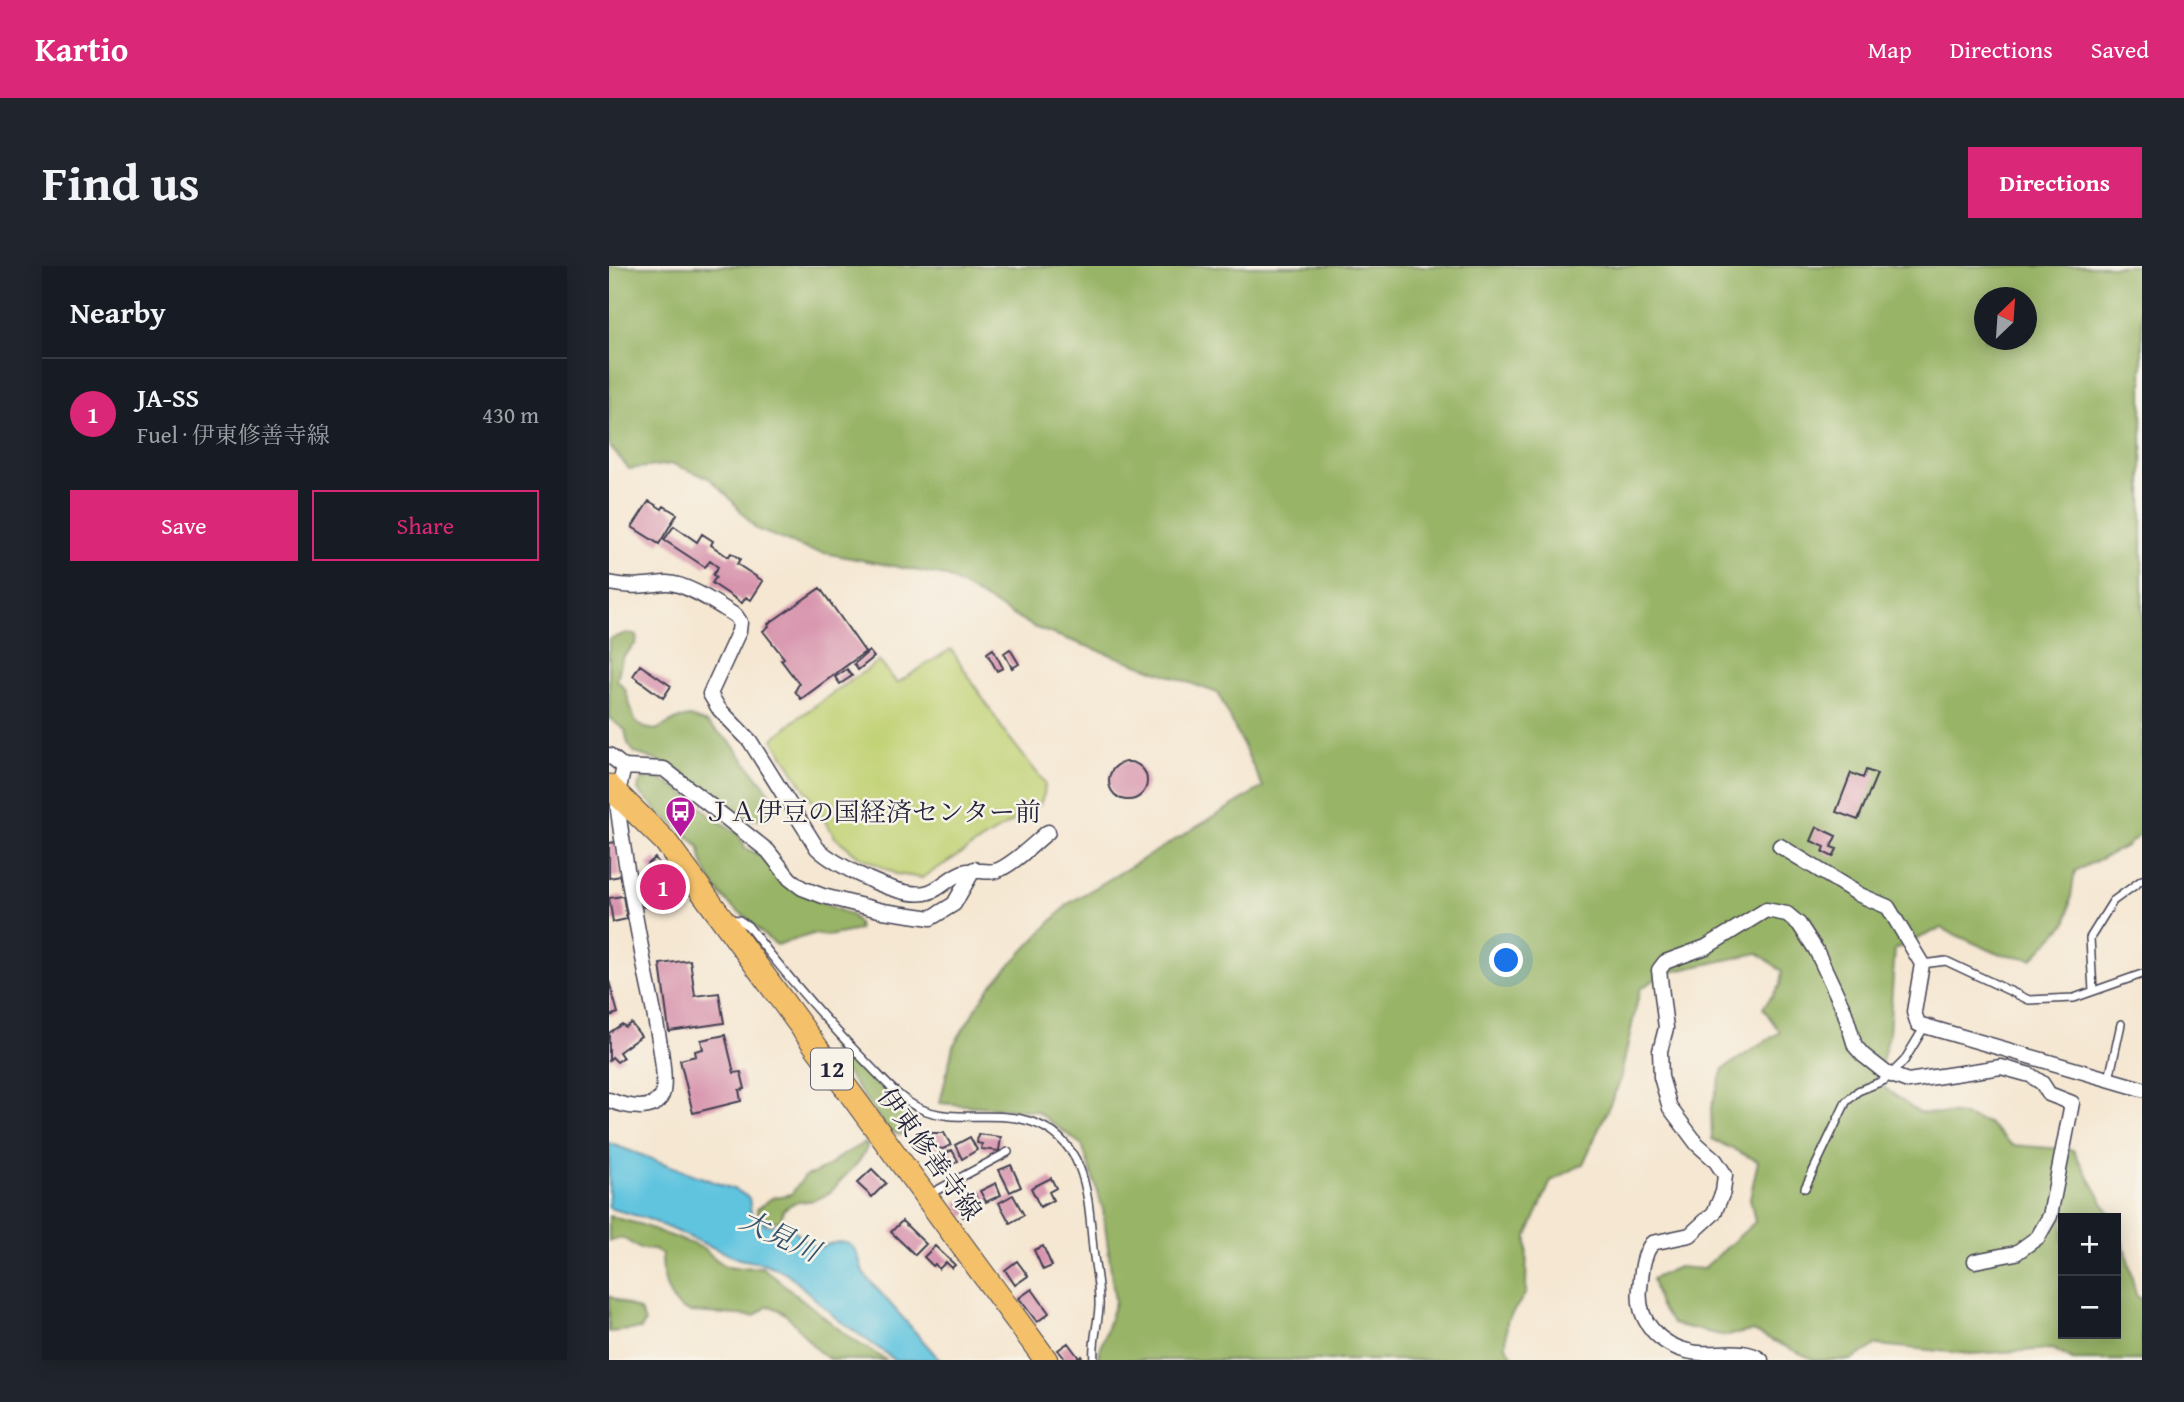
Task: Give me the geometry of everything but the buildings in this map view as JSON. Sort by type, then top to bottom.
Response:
[{"type":"main road","name":"伊東修善寺線","points":[[613,789],[665,841],[1046,1360]]},
{"type":"street","points":[[609,583],[625,587],[667,583],[680,586],[736,616],[740,622],[739,631],[710,694],[719,709],[750,741],[817,848],[830,861],[885,886],[916,894],[928,893],[950,878],[974,869],[993,872],[1005,866],[1048,832]]},
{"type":"street","points":[[609,755],[624,767],[664,769],[768,851],[790,879],[801,888],[823,897],[883,911],[931,918],[954,904],[974,869]]},
{"type":"street","points":[[609,1100],[626,1106],[644,1107],[656,1102],[663,1094],[664,1084],[657,1023],[615,837],[613,789],[624,767]]},
{"type":"street","points":[[1780,846],[1860,895],[1888,907],[1922,964],[1914,1012],[1918,1024],[2142,1089]]},
{"type":"street","points":[[1761,1360],[1744,1353],[1692,1353],[1676,1346],[1653,1332],[1640,1313],[1638,1300],[1644,1254],[1652,1242],[1690,1235],[1714,1213],[1723,1192],[1725,1175],[1670,1108],[1661,1077],[1660,1051],[1666,1028],[1658,970],[1665,962],[1706,947],[1766,910],[1787,914],[1798,924],[1816,950],[1845,1010],[1855,1046],[1889,1075],[1907,1081],[1921,1080],[2001,1067],[2030,1075],[2042,1083],[2049,1094],[2072,1103],[2050,1216],[2038,1237],[2016,1253],[1975,1261]]},
{"type":"lane","points":[[2093,991],[2090,938],[2113,901],[2142,880]]},
{"type":"lane","points":[[722,918],[739,920],[748,926],[841,1037],[882,1078],[918,1108],[940,1114],[1004,1116],[1030,1121],[1053,1132],[1064,1141],[1075,1156],[1090,1210],[1099,1304],[1094,1360]]},
{"type":"lane","points":[[1922,964],[1946,961],[2029,1000],[2074,998],[2142,974]]},
{"type":"lane","points":[[2109,1079],[2121,1024]]},
{"type":"lane","points":[[1805,1188],[1846,1102],[1859,1091],[1885,1080],[1904,1061],[1925,1026]]},
{"type":"lane","points":[[926,1196],[1008,1152]]},
{"type":"green space","points":[[609,266],[2142,266],[2142,833],[2125,847],[2075,871],[2067,922],[2032,959],[1996,953],[1941,928],[1895,949],[1889,1033],[1877,1082],[1919,1113],[1957,1114],[1988,1123],[2012,1145],[2073,1150],[2109,1213],[2058,1213],[2058,1339],[2121,1339],[2121,1238],[2136,1295],[2142,1300],[2142,1360],[2073,1360],[2053,1349],[1970,1354],[1877,1345],[1850,1360],[1814,1360],[1753,1331],[1725,1336],[1673,1324],[1659,1305],[1652,1279],[1678,1267],[1703,1269],[1755,1222],[1750,1198],[1758,1161],[1712,1139],[1711,1108],[1723,1069],[1780,1032],[1763,1008],[1780,985],[1782,971],[1758,953],[1666,973],[1640,989],[1619,1084],[1583,1164],[1551,1181],[1527,1236],[1526,1293],[1507,1321],[1506,1346],[1515,1360],[1097,1360],[1115,1302],[1103,1209],[1082,1145],[1036,1111],[940,1103],[953,1046],[990,986],[1068,904],[1263,787],[1218,693],[1036,628],[945,576],[809,550],[756,529],[709,478],[673,464],[629,469],[609,445]]},
{"type":"green space","points":[[627,633],[637,636],[636,643],[622,658],[617,680],[625,689],[635,721],[645,728],[656,730],[677,719],[690,717],[707,723],[730,742],[778,803],[773,813],[764,820],[750,819],[736,813],[714,792],[700,786],[670,765],[635,753],[628,744],[625,730],[609,718],[609,639]]},
{"type":"green space","points":[[951,649],[1004,731],[1045,783],[1044,794],[1040,804],[922,878],[896,874],[857,855],[835,837],[773,739],[799,717],[879,661],[897,683]]},
{"type":"green space","points":[[644,778],[661,780],[681,791],[735,832],[745,848],[762,856],[822,903],[851,915],[858,923],[859,930],[828,936],[813,934],[777,945],[772,942],[717,889],[703,864],[700,848],[678,826],[657,812],[638,791]]},
{"type":"green space","points":[[831,1040],[854,1066],[901,1104],[917,1125],[900,1135],[888,1130],[841,1065],[829,1043]]},
{"type":"green space","points":[[864,1143],[868,1145],[860,1159],[829,1193],[814,1200],[793,1204],[783,1210],[781,1221],[766,1222],[757,1216],[757,1209],[772,1198],[791,1194],[805,1176],[831,1165],[836,1159]]},
{"type":"green space","points":[[609,1216],[703,1248],[723,1265],[733,1268],[762,1267],[850,1338],[886,1360],[830,1359],[814,1346],[786,1315],[768,1306],[754,1316],[690,1312],[682,1308],[675,1303],[667,1289],[662,1254],[652,1249],[640,1249],[623,1238],[609,1241]]},
{"type":"green space","points":[[609,1296],[640,1311],[645,1322],[641,1329],[609,1332]]},
{"type":"water","name":"大見川","points":[[609,1143],[738,1191],[749,1198],[751,1213],[767,1225],[790,1226],[817,1248],[836,1242],[849,1244],[857,1254],[863,1273],[940,1360],[895,1360],[836,1318],[787,1273],[766,1264],[739,1259],[648,1219],[609,1208]]},
{"type":"place","name":"ＪＡ伊豆の国経済センター前","points":[[681,839]]},
{"type":"place","name":"JA-SS","points":[[663,887]]}]
